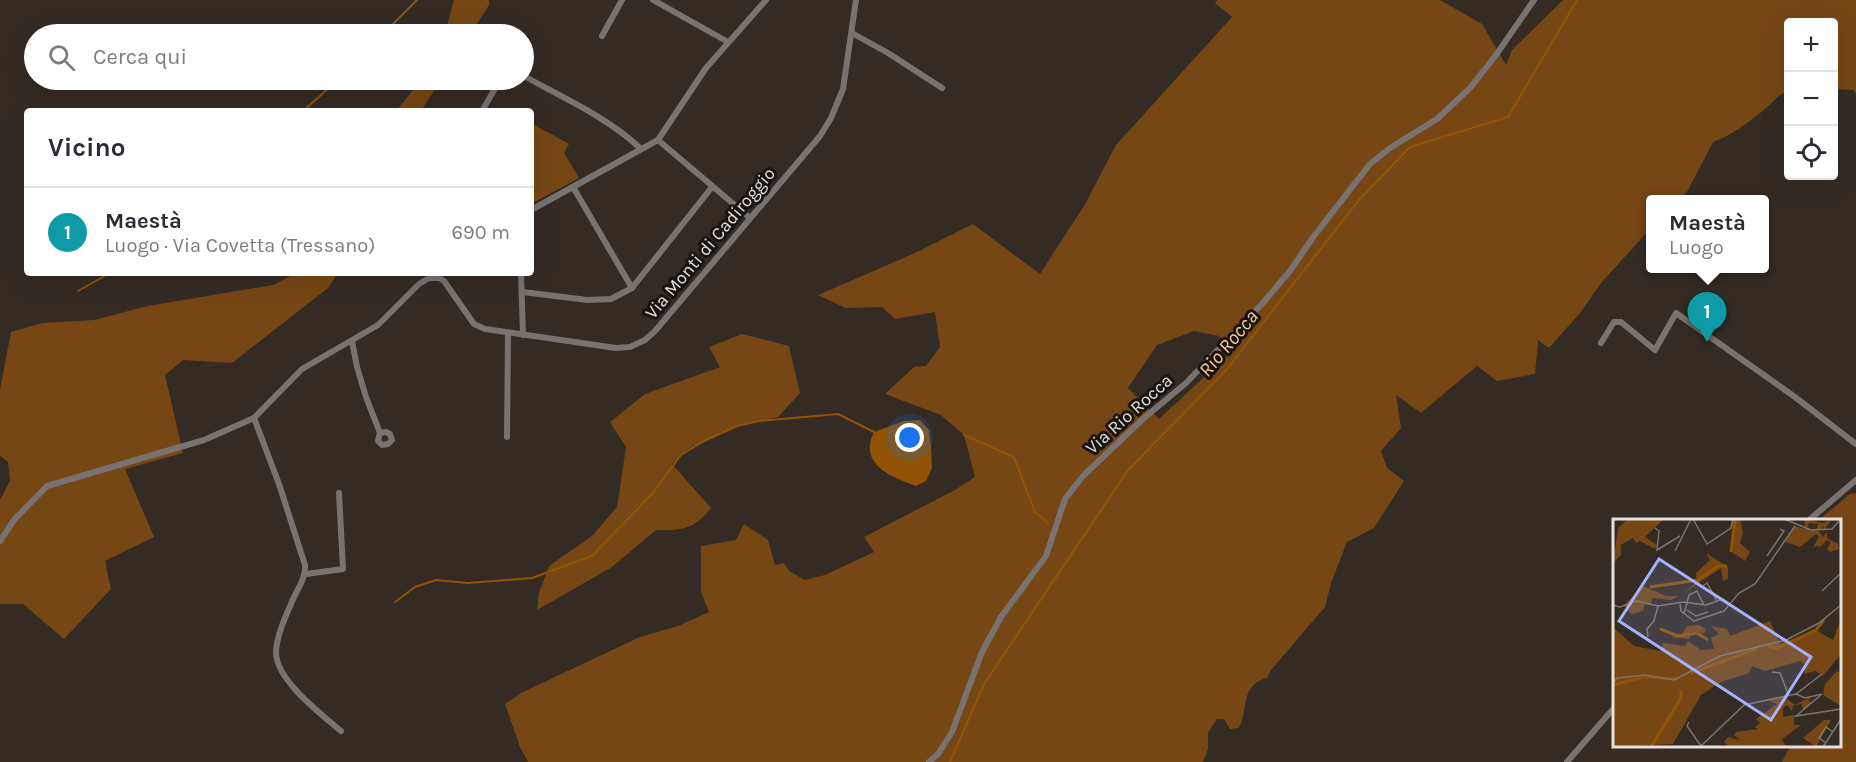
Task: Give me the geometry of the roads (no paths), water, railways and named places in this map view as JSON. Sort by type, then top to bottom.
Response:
[{"type":"street","points":[[602,36],[621,0]]},
{"type":"street","points":[[653,0],[728,42]]},
{"type":"street","points":[[534,208],[658,140],[702,74],[766,0]]},
{"type":"street","name":"Via Monti di Cadiroggio","points":[[432,276],[444,281],[474,324],[485,329],[616,348],[630,347],[645,340],[680,302],[820,136],[831,118],[843,89],[856,0]]},
{"type":"street","name":"Via Rio Rocca","points":[[928,762],[938,754],[952,732],[981,652],[1001,617],[1046,556],[1065,499],[1083,476],[1144,418],[1186,383],[1263,303],[1290,271],[1370,164],[1390,148],[1437,119],[1470,88],[1534,0]]},
{"type":"street","points":[[852,33],[942,88]]},
{"type":"street","points":[[534,82],[599,119],[641,149]]},
{"type":"street","points":[[484,108],[494,90]]},
{"type":"street","points":[[658,140],[750,218]]},
{"type":"street","points":[[573,187],[632,288]]},
{"type":"street","points":[[523,292],[595,300],[611,299],[632,288],[712,187]]},
{"type":"street","name":"Via Monti di Cadiroggio","points":[[0,541],[14,520],[47,486],[204,440],[254,418],[302,369],[388,318],[428,276]]},
{"type":"street","points":[[521,276],[523,335]]},
{"type":"street","points":[[1601,343],[1614,322],[1621,322],[1654,350],[1677,313],[1795,397],[1856,444]]},
{"type":"street","points":[[507,437],[508,334]]},
{"type":"street","points":[[352,341],[366,398],[380,433]]},
{"type":"street","points":[[254,418],[279,484],[306,574],[290,606],[276,654],[282,674],[341,731]]},
{"type":"street","points":[[1810,519],[1856,480]]},
{"type":"street","points":[[306,574],[343,568],[339,493]]},
{"type":"street","points":[[1567,762],[1613,709]]},
{"type":"waterway","points":[[393,24],[417,0]]},
{"type":"waterway","name":"Rio Rocca","points":[[950,762],[984,684],[1128,470],[1227,369],[1358,201],[1410,147],[1508,117],[1577,0]]},
{"type":"waterway","points":[[306,108],[327,90]]},
{"type":"waterway","points":[[78,291],[105,276]]},
{"type":"waterway","points":[[395,602],[415,587],[436,580],[468,583],[532,578],[592,556],[652,494],[681,455],[702,442],[737,426],[759,421],[838,414],[874,432]]},
{"type":"waterway","points":[[964,435],[1014,457],[1035,512],[1048,523]]},
{"type":"place","name":"Maestà","points":[[1707,342]]}]
